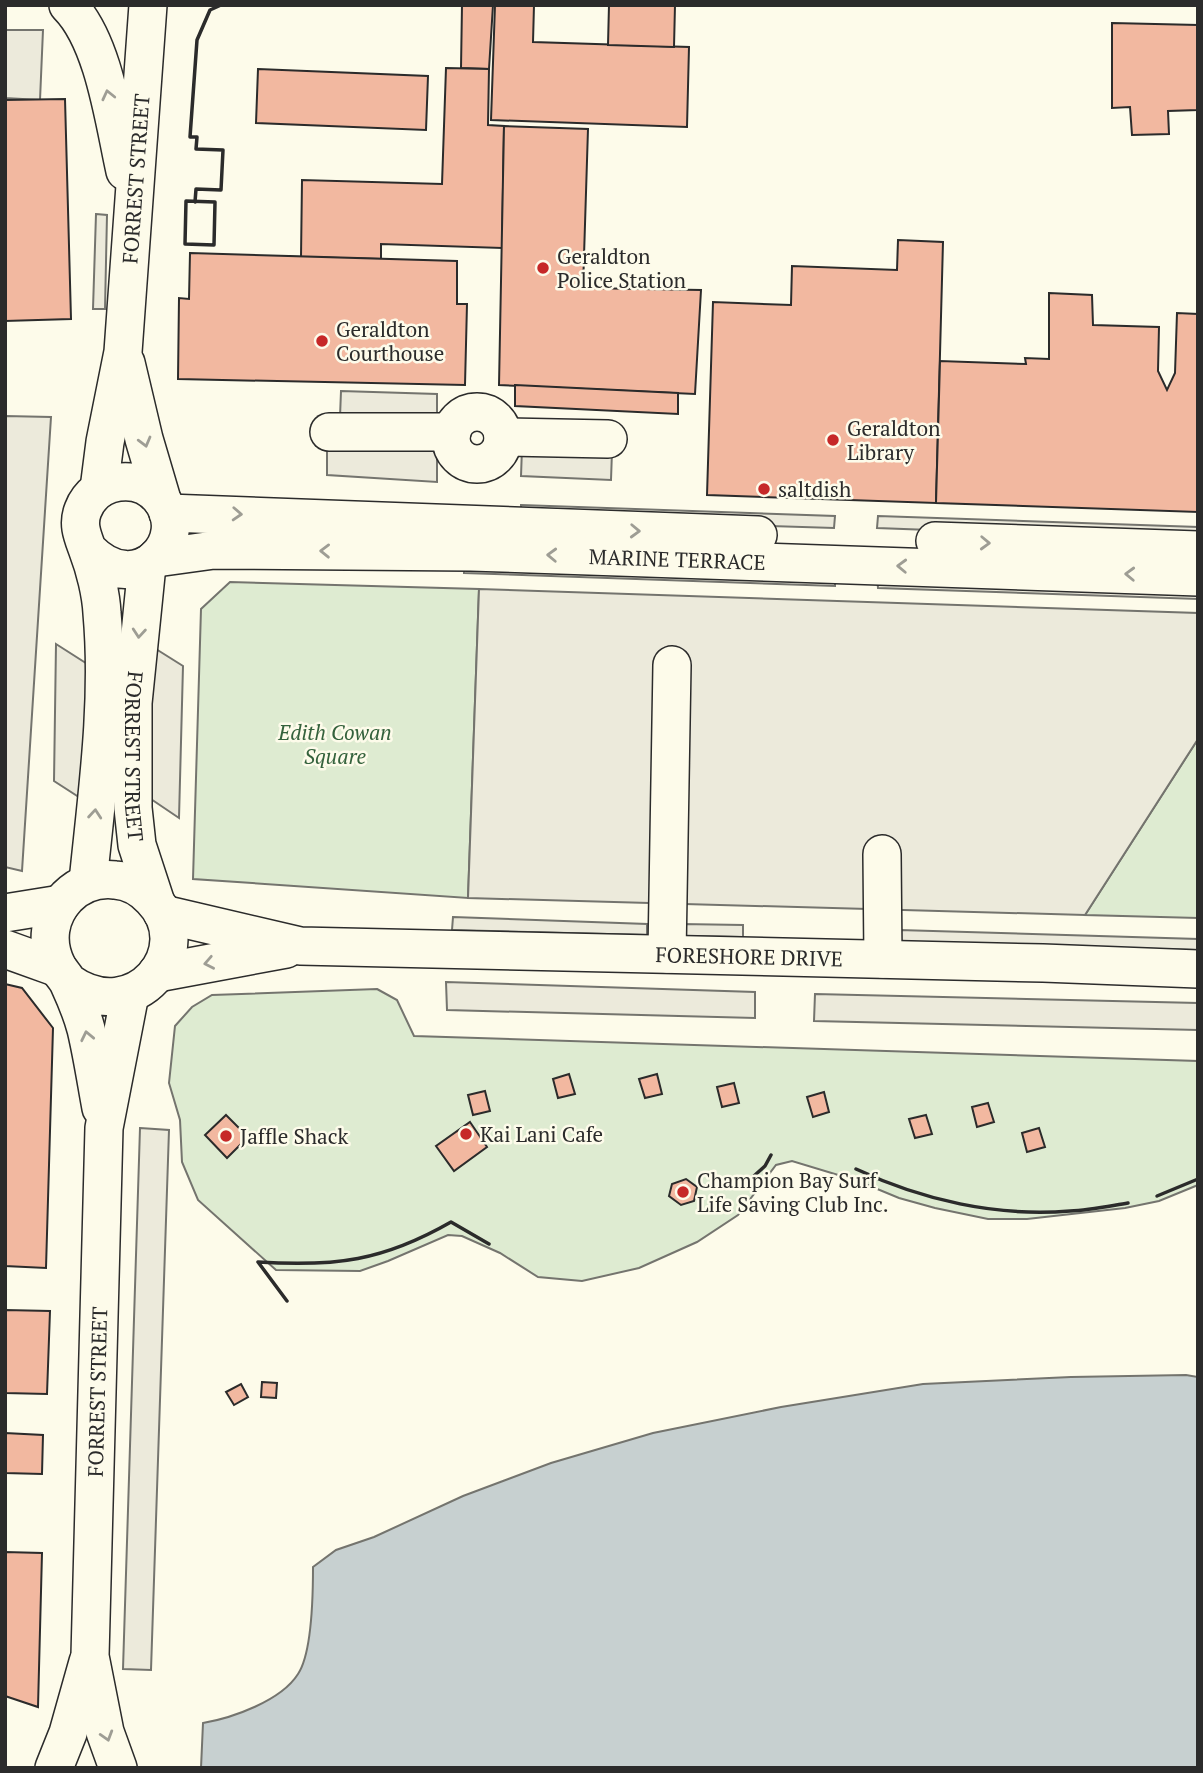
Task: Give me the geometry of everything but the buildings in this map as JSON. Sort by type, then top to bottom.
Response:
[{"type":"street","points":[[68,5],[77,14],[100,62],[134,210]]},
{"type":"street","name":"FORREST STREET","points":[[99,489],[105,442],[123,352],[148,5]]},
{"type":"street","name":"FORREST STREET","points":[[123,352],[144,439],[165,506]]},
{"type":"street","points":[[485,413],[494,418],[501,427],[501,448],[495,457],[486,462],[475,464],[465,461],[452,444],[452,432],[464,415],[485,413]]},
{"type":"street","points":[[328,432],[452,432]]},
{"type":"street","points":[[503,437],[608,439]]},
{"type":"street","points":[[472,539],[475,464]]},
{"type":"street","points":[[132,482],[152,489],[165,506],[169,537],[151,562],[124,570],[110,568],[89,551],[82,539],[82,511],[99,489],[111,483],[132,482]]},
{"type":"street","name":"MARINE TERRACE","points":[[165,506],[472,539],[1198,577]]},
{"type":"street","name":"MARINE TERRACE","points":[[151,562],[214,550],[472,539],[1198,550]]},
{"type":"street","name":"FORREST STREET","points":[[74,893],[101,745],[104,649],[102,609],[89,551]]},
{"type":"street","name":"FORREST STREET","points":[[151,562],[133,703],[133,808],[137,845],[160,909]]},
{"type":"street","points":[[667,954],[672,665]]},
{"type":"street","points":[[882,854],[883,959]]},
{"type":"street","points":[[5,913],[74,893],[105,879],[123,881],[136,885],[160,909],[169,941],[165,958],[144,984],[113,998],[81,991],[63,975],[5,949]]},
{"type":"street","points":[[63,975],[52,953],[49,937],[52,920],[74,893]]},
{"type":"street","name":"FORESHORE DRIVE","points":[[160,909],[300,946],[1198,969]]},
{"type":"street","name":"FORESHORE DRIVE","points":[[144,984],[300,946]]},
{"type":"street","name":"FORREST STREET","points":[[63,975],[85,1027],[104,1128],[90,1656],[105,1732],[118,1768]]},
{"type":"street","name":"FORREST STREET","points":[[104,1128],[144,984]]},
{"type":"street","name":"FORREST STREET","points":[[54,1768],[68,1733],[90,1656]]},
{"type":"green space","name":"Edith Cowan Square","points":[[230,582],[479,589],[468,898],[193,879],[201,609]]},
{"type":"green space","points":[[1198,739],[1198,918],[1085,915]]},
{"type":"green space","points":[[377,989],[397,1000],[414,1036],[1198,1061],[1198,1185],[1159,1201],[1125,1208],[1027,1219],[988,1219],[899,1198],[858,1181],[792,1161],[776,1165],[738,1215],[697,1242],[639,1268],[582,1281],[538,1277],[500,1253],[462,1236],[448,1235],[360,1271],[276,1270],[198,1200],[182,1162],[180,1120],[169,1083],[175,1026],[192,1007],[212,995]]},
{"type":"shaded area","points":[[5,30],[43,30],[40,100],[5,98]]},
{"type":"shaded area","points":[[96,214],[107,215],[105,309],[93,309]]},
{"type":"shaded area","points":[[341,391],[437,394],[437,482],[327,475],[327,418],[340,417]]},
{"type":"shaded area","points":[[5,416],[51,417],[22,871],[5,867]]},
{"type":"shaded area","points":[[523,420],[613,423],[611,480],[521,476]]},
{"type":"shaded area","points":[[521,505],[835,516],[834,528],[521,518]]},
{"type":"shaded area","points":[[878,516],[1198,527],[1198,540],[877,528]]},
{"type":"shaded area","points":[[464,561],[835,574],[835,586],[464,573]]},
{"type":"shaded area","points":[[877,576],[1198,586],[1198,599],[878,588]]},
{"type":"shaded area","points":[[479,589],[1198,613],[1198,739],[1085,915],[468,898]]},
{"type":"shaded area","points":[[56,644],[92,667],[85,801],[54,781]]},
{"type":"shaded area","points":[[148,644],[183,666],[179,818],[145,795]]},
{"type":"shaded area","points":[[453,917],[647,924],[647,935],[452,930]]},
{"type":"shaded area","points":[[681,924],[743,925],[743,937],[680,936]]},
{"type":"shaded area","points":[[899,930],[1198,939],[1198,950],[898,942]]},
{"type":"shaded area","points":[[446,982],[755,992],[755,1018],[447,1010]]},
{"type":"shaded area","points":[[815,994],[1198,1003],[1198,1030],[814,1021]]},
{"type":"shaded area","points":[[140,1128],[169,1130],[151,1670],[123,1669]]},
{"type":"shaded area","points":[[1186,1375],[1198,1377],[1198,1768],[201,1768],[203,1723],[255,1707],[280,1692],[298,1674],[309,1638],[313,1567],[336,1550],[374,1537],[463,1496],[551,1463],[653,1433],[781,1407],[923,1384]]},
{"type":"wall","points":[[195,202],[196,189],[221,190],[223,150],[196,149],[197,137],[190,137],[197,40],[210,10],[221,5]]},
{"type":"wall","points":[[186,201],[215,202],[214,245],[185,244],[186,201]]},
{"type":"wall","points":[[745,1184],[765,1166],[771,1155]]},
{"type":"wall","points":[[856,1169],[933,1197],[987,1209],[1042,1212],[1084,1210],[1128,1203]]},
{"type":"wall","points":[[1157,1196],[1198,1179]]},
{"type":"wall","points":[[287,1301],[258,1262],[311,1263],[358,1259],[403,1245],[451,1222],[489,1244]]},
{"type":"place","name":"Geraldton Police Station","points":[[543,268]]},
{"type":"place","name":"Geraldton Courthouse","points":[[322,341]]},
{"type":"place","name":"Geraldton Library","points":[[833,440]]},
{"type":"place","name":"saltdish","points":[[764,489]]},
{"type":"place","name":"Kai Lani Cafe","points":[[466,1134]]},
{"type":"place","name":"Jaffle Shack","points":[[226,1136]]},
{"type":"place","name":"Champion Bay Surf Life Saving Club Inc.","points":[[683,1192]]}]
